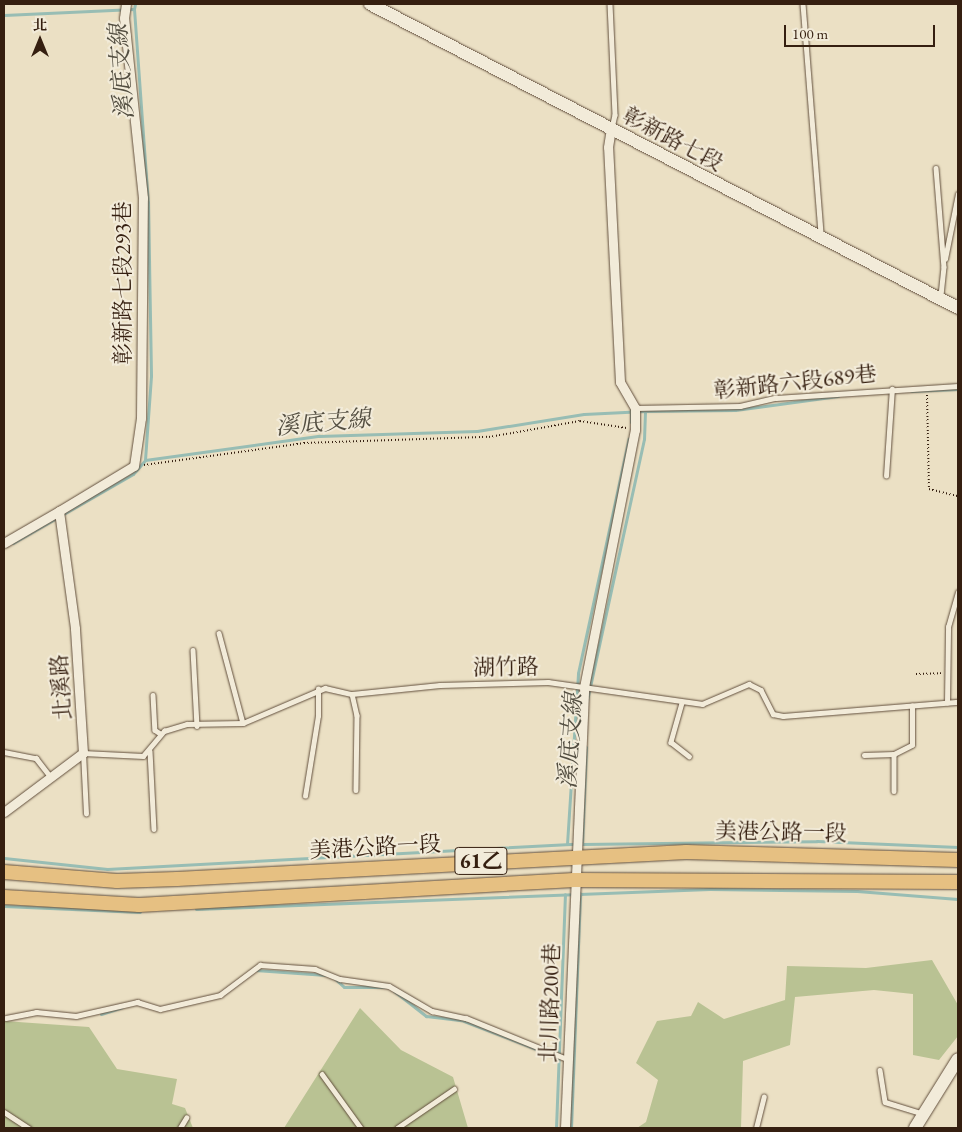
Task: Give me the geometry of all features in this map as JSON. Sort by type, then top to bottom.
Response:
[{"type":"main road","name":"美港公路一段","points":[[4,872],[117,881],[177,880],[574,856],[789,852],[958,860]]},
{"type":"main road","name":"美港公路一段","points":[[4,897],[69,904],[184,904],[574,880],[958,882]]},
{"type":"street","name":"彰新路七段293巷","points":[[126,4],[124,18],[143,198],[141,418],[134,466]]},
{"type":"street","name":"彰新路七段","points":[[370,4],[958,308]]},
{"type":"street","points":[[611,129],[608,147],[620,382],[635,408]]},
{"type":"street","name":"北川路200巷","points":[[565,1128],[574,856],[584,687],[635,430],[635,408]]},
{"type":"street","points":[[4,543],[61,515],[134,466]]},
{"type":"street","name":"北溪路","points":[[61,515],[83,753]]},
{"type":"street","points":[[4,812],[83,753]]},
{"type":"street","points":[[915,1128],[958,1059]]},
{"type":"lane","points":[[610,4],[616,115],[611,129]]},
{"type":"lane","points":[[803,4],[822,239]]},
{"type":"lane","points":[[936,168],[944,267]]},
{"type":"lane","points":[[941,300],[944,267],[958,194]]},
{"type":"lane","name":"彰新路六段689巷","points":[[635,408],[740,406],[776,398],[892,388],[958,386]]},
{"type":"lane","points":[[886,476],[892,388]]},
{"type":"lane","points":[[947,703],[948,627],[958,592]]},
{"type":"lane","points":[[219,633],[243,723]]},
{"type":"lane","points":[[193,650],[197,726]]},
{"type":"lane","name":"湖竹路","points":[[318,689],[352,694],[440,685],[548,682],[682,703],[702,704],[749,684],[761,690],[773,714],[783,716],[958,702]]},
{"type":"lane","points":[[86,814],[83,753],[143,756],[150,751],[161,734],[187,724],[197,726],[243,723],[318,689],[318,716],[305,796]]},
{"type":"lane","points":[[352,694],[357,715],[356,790]]},
{"type":"lane","points":[[153,695],[155,730],[161,734]]},
{"type":"lane","points":[[682,703],[671,742],[689,756]]},
{"type":"lane","points":[[864,755],[894,754],[912,745],[912,706]]},
{"type":"lane","points":[[150,751],[154,829]]},
{"type":"lane","points":[[4,752],[30,760],[36,758],[52,778]]},
{"type":"lane","points":[[894,754],[894,791]]},
{"type":"lane","points":[[6,1018],[36,1012],[76,1016],[137,1002],[160,1009],[220,995],[260,965],[278,966],[315,969],[340,979],[389,986],[432,1011],[466,1018],[567,1059]]},
{"type":"lane","points":[[880,1070],[885,1102],[923,1113]]},
{"type":"lane","points":[[322,1074],[361,1128]]},
{"type":"lane","points":[[397,1128],[454,1089]]},
{"type":"lane","points":[[756,1128],[764,1097]]},
{"type":"lane","points":[[4,1112],[29,1128]]},
{"type":"lane","points":[[180,1128],[186,1118]]},
{"type":"path","points":[[926,387],[929,489],[958,496]]},
{"type":"path","points":[[134,466],[304,443],[488,436],[580,421],[635,430]]},
{"type":"path","points":[[916,674],[948,673]]},
{"type":"green space","points":[[932,960],[958,1005],[958,1036],[939,1060],[913,1055],[913,994],[874,990],[795,997],[790,1045],[743,1061],[741,1128],[637,1128],[646,1122],[658,1080],[636,1063],[657,1021],[691,1016],[698,1002],[724,1019],[785,1000],[787,966],[866,968]]},
{"type":"green space","points":[[360,1008],[401,1050],[453,1077],[468,1128],[284,1128]]},
{"type":"green space","points":[[4,1021],[89,1027],[117,1069],[177,1079],[172,1104],[185,1108],[193,1128],[4,1128]]},
{"type":"waterway","name":"溪底支線","points":[[134,9],[135,4]]},
{"type":"waterway","name":"溪底支線","points":[[4,15],[134,9],[148,202],[151,376],[145,460],[319,436],[477,431],[584,414],[645,411],[644,439],[587,701]]},
{"type":"waterway","points":[[911,391],[958,389]]},
{"type":"waterway","points":[[645,411],[735,410],[838,396]]},
{"type":"waterway","points":[[631,410],[631,422]]},
{"type":"waterway","points":[[567,844],[578,673],[629,438]]},
{"type":"waterway","points":[[13,543],[133,474],[145,460]]},
{"type":"waterway","name":"溪底支線","points":[[582,844],[586,747]]},
{"type":"waterway","points":[[582,844],[817,841],[958,847]]},
{"type":"waterway","points":[[4,858],[107,869],[575,844]]},
{"type":"waterway","name":"溪底支線","points":[[196,909],[710,889],[857,891],[958,899]]},
{"type":"waterway","name":"溪底支線","points":[[571,1128],[580,893]]},
{"type":"waterway","points":[[556,1128],[565,894]]},
{"type":"waterway","points":[[4,906],[140,912]]},
{"type":"waterway","points":[[255,970],[326,975]]},
{"type":"waterway","points":[[334,978],[344,987],[384,987]]},
{"type":"waterway","points":[[394,991],[426,1016],[464,1021],[559,1058]]},
{"type":"waterway","points":[[101,1014],[122,1007]]}]
